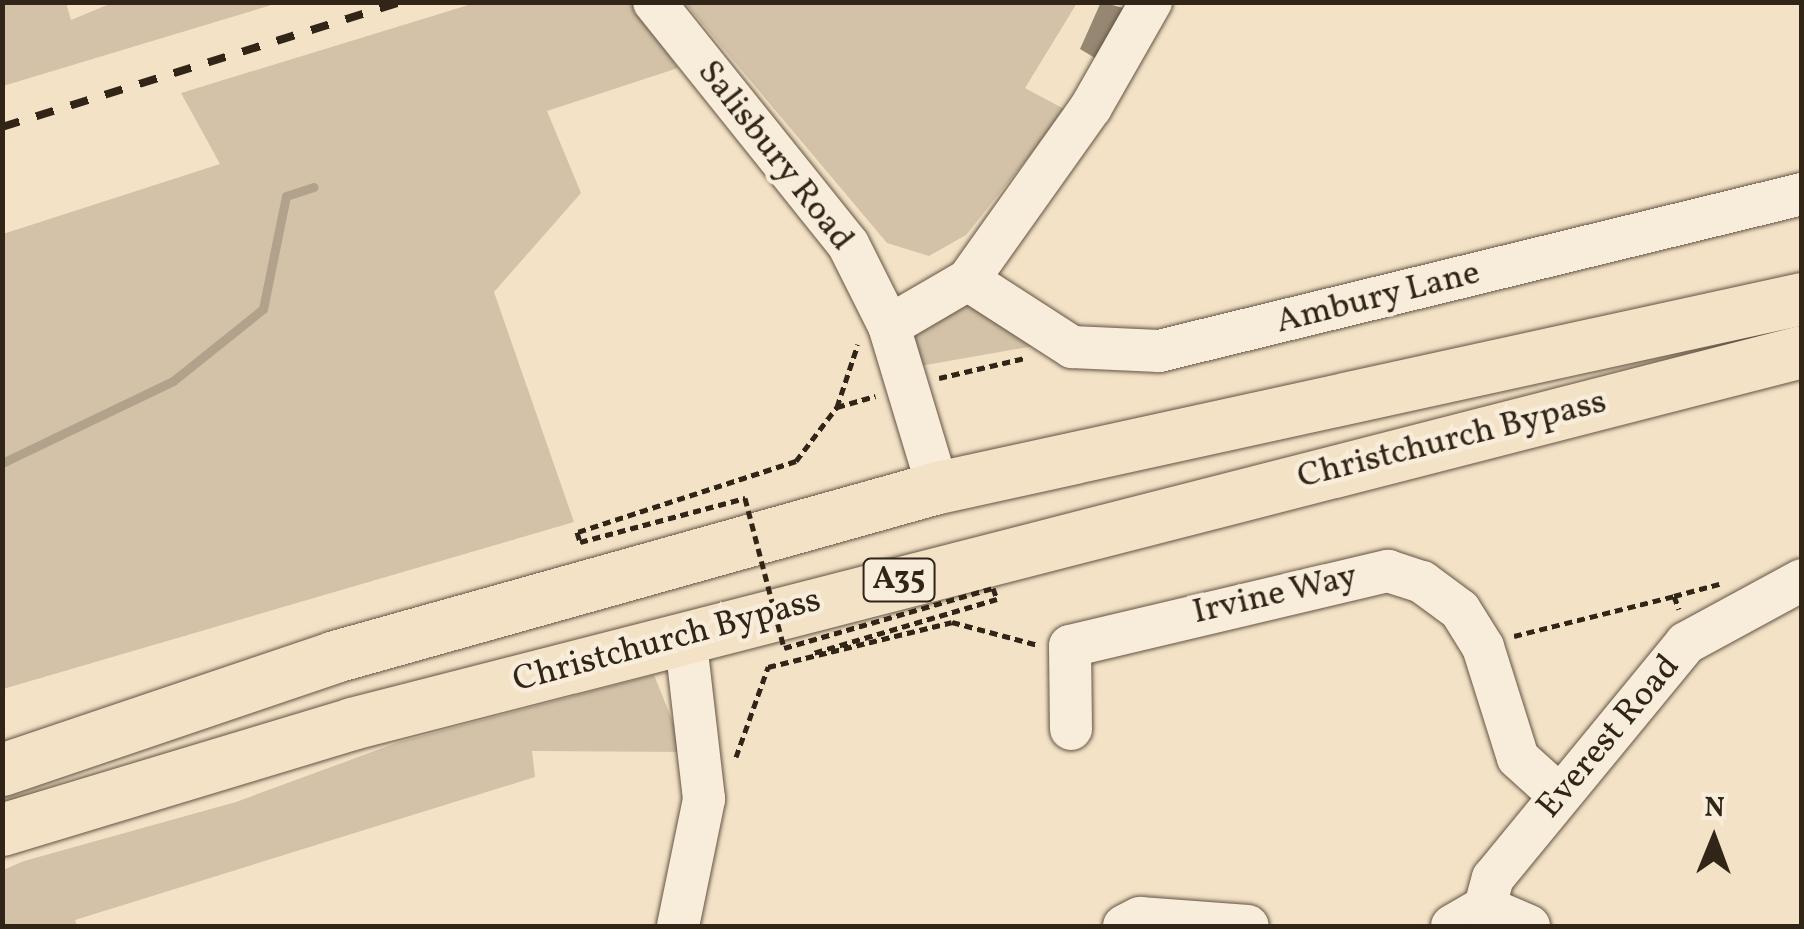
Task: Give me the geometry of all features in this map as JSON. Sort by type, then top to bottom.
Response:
[{"type":"main road","name":"Christchurch Bypass","points":[[2,770],[335,657],[938,488],[1802,299]]},
{"type":"main road","name":"Christchurch Bypass","points":[[2,830],[685,636],[1802,352]]},
{"type":"street","name":"Salisbury Road","points":[[654,2],[848,244],[890,326],[938,488]]},
{"type":"street","points":[[890,326],[968,280],[1091,107],[1151,2]]},
{"type":"street","name":"Ambury Lane","points":[[968,280],[1072,346],[1159,351],[1802,194]]},
{"type":"street","name":"Irvine Way","points":[[1066,653],[1342,576],[1388,571],[1422,582],[1460,610],[1483,647],[1518,758],[1558,796]]},
{"type":"street","name":"Everest Road","points":[[1468,916],[1558,796],[1690,640],[1802,580]]},
{"type":"street","points":[[678,926],[704,799],[685,636]]},
{"type":"street","points":[[1066,653],[1071,729]]},
{"type":"street","points":[[1468,916],[1529,926]]},
{"type":"street","points":[[1124,926],[1169,918],[1248,926]]},
{"type":"path","points":[[796,460],[577,532],[580,542],[745,498],[784,648],[993,588],[997,599],[813,653],[952,622],[1066,653]]},
{"type":"path","points":[[1483,647],[1674,596],[1690,640]]},
{"type":"shaded area","points":[[3,2],[66,3],[71,20],[112,3],[278,3],[3,86]]},
{"type":"shaded area","points":[[475,3],[632,3],[678,68],[547,111],[581,193],[494,292],[574,522],[3,689],[3,234],[220,164],[181,93]]},
{"type":"shaded area","points":[[685,3],[1077,3],[1025,88],[1066,110],[966,235],[929,256],[887,243]]},
{"type":"shaded area","points":[[970,291],[1051,343],[920,366],[903,327]]},
{"type":"shaded area","points":[[654,675],[685,752],[532,751],[535,777],[75,920],[77,926],[3,926],[3,870],[24,861],[236,802],[399,742]]},
{"type":"building","points":[[1101,2],[1127,9],[1100,61],[1080,49]]},
{"type":"waterway","points":[[2,463],[173,381],[263,309],[286,196],[314,187]]},
{"type":"railway","points":[[2,127],[400,2]]}]
